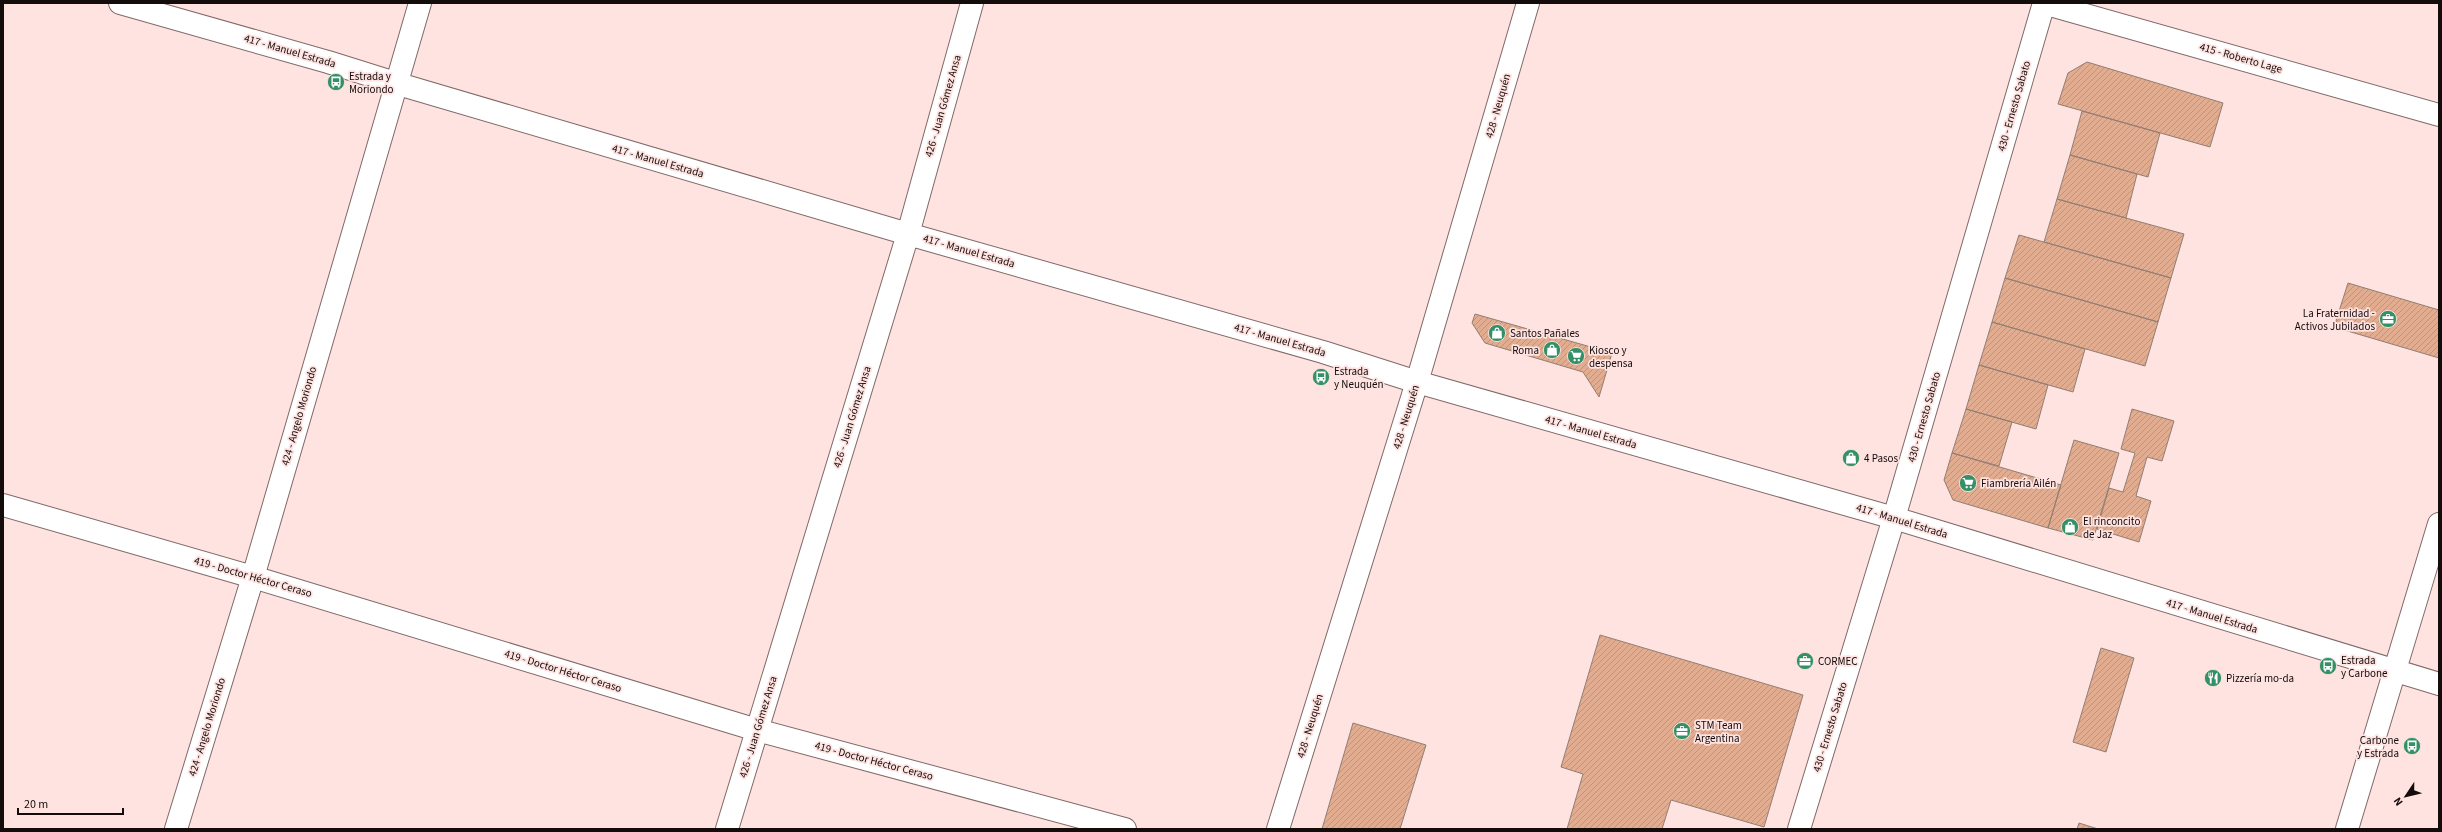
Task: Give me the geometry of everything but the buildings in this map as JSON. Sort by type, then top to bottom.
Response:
[{"type":"street","name":"417 - Manuel Estrada","points":[[120,3],[328,62],[395,84],[908,234],[1323,352],[1417,382],[1894,518],[2439,684]]},
{"type":"street","name":"424 - Angelo Moriondo","points":[[176,829],[253,576],[395,84],[420,3]]},
{"type":"street","name":"426 - Juan Gómez Ansa","points":[[727,829],[908,234],[972,3]]},
{"type":"street","name":"428 - Neuquén","points":[[1278,829],[1417,382],[1528,3]]},
{"type":"street","name":"415 - Roberto Lage","points":[[2044,3],[2439,116]]},
{"type":"street","name":"430 - Ernesto Sabato","points":[[1799,829],[1894,518],[2044,3]]},
{"type":"street","name":"419 - Doctor Héctor Ceraso","points":[[3,505],[253,576],[757,730],[1125,829]]},
{"type":"street","points":[[2347,829],[2380,714],[2395,671],[2439,524]]},
{"type":"place","name":"Estrada y Moriondo","points":[[336,82]]},
{"type":"place","name":"La Fraternidad - Activos Jubilados","points":[[2388,319]]},
{"type":"place","name":"Santos Pañales","points":[[1497,333]]},
{"type":"place","name":"Roma","points":[[1552,350]]},
{"type":"place","name":"Kiosco y despensa","points":[[1576,356]]},
{"type":"place","name":"Estrada y Neuquén","points":[[1321,377]]},
{"type":"place","name":"4 Pasos","points":[[1851,458]]},
{"type":"place","name":"Fiambrería Ailén","points":[[1968,483]]},
{"type":"place","name":"El rinconcito de Jaz","points":[[2070,527]]},
{"type":"place","name":"CORMEC","points":[[1805,661]]},
{"type":"place","name":"Estrada y Carbone","points":[[2328,666]]},
{"type":"place","name":"Pizzería mo-da","points":[[2213,678]]},
{"type":"place","name":"STM Team Argentina","points":[[1682,731]]},
{"type":"place","name":"Carbone y Estrada","points":[[2412,746]]}]
